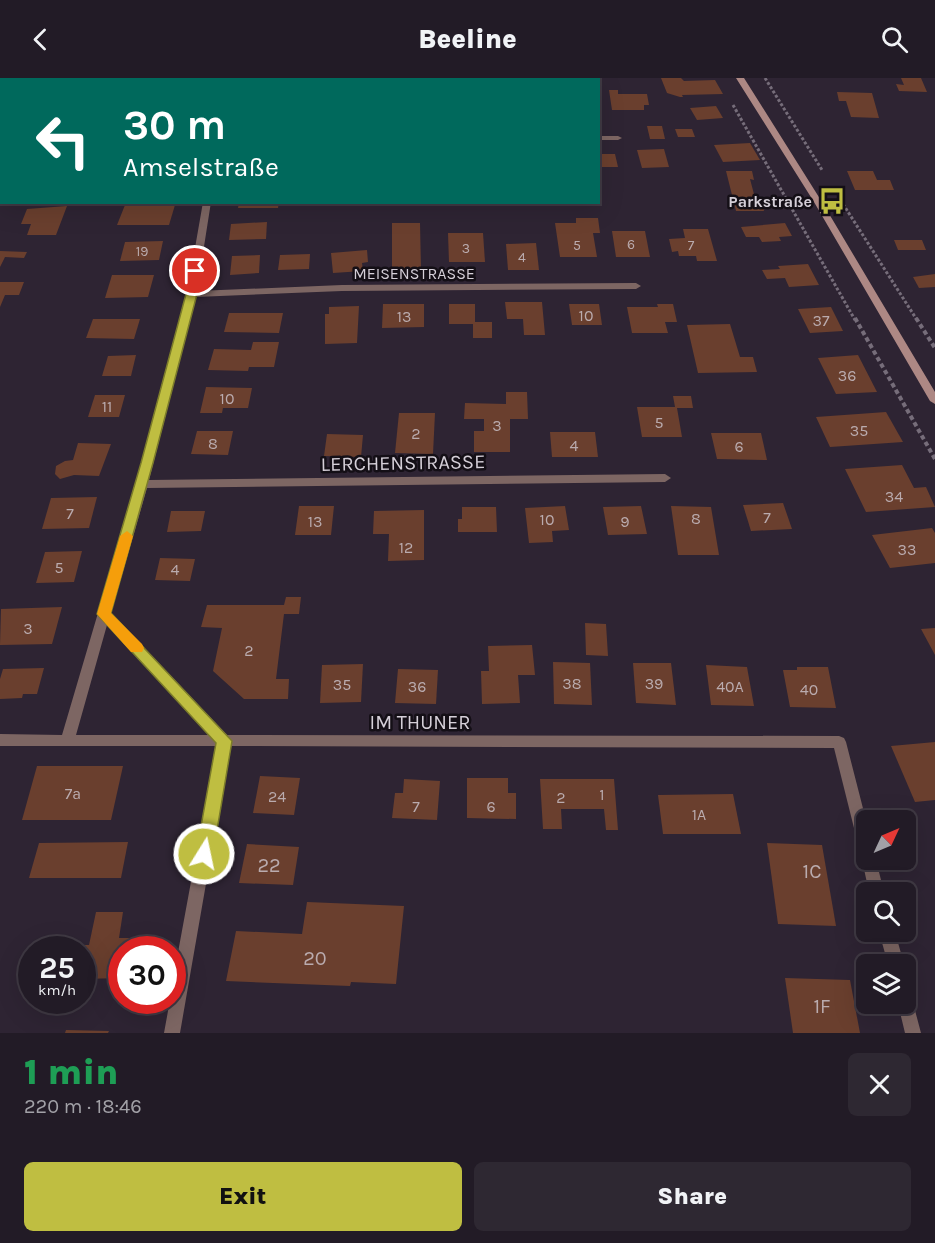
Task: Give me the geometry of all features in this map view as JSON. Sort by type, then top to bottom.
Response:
[{"type":"main road","points":[[740,78],[818,202],[935,401]]},
{"type":"street","points":[[600,138],[618,138]]},
{"type":"street","points":[[67,741],[141,484],[192,294],[207,204]]},
{"type":"street","name":"MEISENSTRASSE","points":[[192,294],[342,288],[636,286]]},
{"type":"street","name":"LERCHENSTRASSE","points":[[141,484],[665,478]]},
{"type":"street","points":[[104,614],[224,741],[172,1033]]},
{"type":"street","name":"IM THUNER","points":[[0,740],[839,742],[856,810]]},
{"type":"street","points":[[908,1014],[913,1033]]},
{"type":"path","points":[[765,78],[826,177]]},
{"type":"path","points":[[729,98],[935,459]]},
{"type":"path","points":[[838,196],[935,348]]},
{"type":"building","points":[[661,78],[681,78],[684,81],[715,80],[723,94],[682,95],[683,97],[680,97],[667,93]]},
{"type":"building","points":[[901,78],[921,78],[927,92],[899,91],[896,84],[904,85]]},
{"type":"building","points":[[609,90],[618,90],[618,94],[647,94],[649,105],[644,105],[644,110],[612,110]]},
{"type":"building","points":[[837,92],[872,93],[879,118],[851,117],[846,101],[839,101]]},
{"type":"building","points":[[716,106],[723,118],[697,120],[690,108]]},
{"type":"building","points":[[647,126],[662,126],[665,139],[650,139]]},
{"type":"building","points":[[675,129],[692,129],[695,137],[678,137]]},
{"type":"building","points":[[750,143],[760,160],[723,162],[714,145]]},
{"type":"building","points":[[664,149],[669,167],[642,168],[637,150]]},
{"type":"building","points":[[600,154],[615,154],[618,167],[600,167]]},
{"type":"building","points":[[726,171],[752,171],[754,180],[750,179],[755,198],[760,198],[764,211],[736,211]]},
{"type":"building","points":[[847,171],[873,171],[877,180],[890,180],[894,190],[855,190]]},
{"type":"building","points":[[239,204],[279,204],[278,208],[238,208]]},
{"type":"building","points":[[125,205],[175,205],[169,225],[117,225]]},
{"type":"building","points":[[67,206],[56,235],[27,235],[31,224],[21,224],[27,209]]},
{"type":"building","points":[[576,218],[598,218],[600,233],[593,233],[597,257],[560,257],[555,223],[576,223]]},
{"type":"building","points":[[267,222],[266,239],[229,240],[231,224]]},
{"type":"building","points":[[392,223],[420,223],[421,270],[392,270]]},
{"type":"building","points":[[785,223],[792,236],[779,237],[781,241],[762,242],[759,237],[746,237],[741,227]]},
{"type":"building","points":[[683,229],[708,229],[717,261],[697,261],[696,256],[679,256],[678,251],[672,252],[669,239],[685,238]]},
{"type":"building","points":[[612,231],[645,231],[650,257],[616,257]]},
{"type":"building","points":[[448,233],[483,233],[485,262],[449,262]]},
{"type":"building","points":[[894,240],[922,240],[926,250],[898,250]]},
{"type":"building","points":[[163,241],[159,260],[120,261],[125,242]]},
{"type":"building","points":[[536,243],[539,270],[508,270],[506,244]]},
{"type":"building","points":[[367,250],[368,262],[362,263],[363,271],[333,273],[331,253]]},
{"type":"building","points":[[0,251],[27,252],[24,258],[5,257],[0,267]]},
{"type":"building","points":[[310,254],[309,269],[278,270],[280,255]]},
{"type":"building","points":[[260,255],[259,273],[230,275],[232,256]]},
{"type":"building","points":[[808,264],[819,285],[789,287],[785,278],[767,279],[762,270],[780,269],[778,266]]},
{"type":"building","points":[[935,274],[935,287],[919,288],[913,277]]},
{"type":"building","points":[[112,275],[154,275],[148,297],[105,298]]},
{"type":"building","points":[[0,282],[24,282],[19,295],[5,295],[0,307]]},
{"type":"building","points":[[505,302],[542,302],[545,335],[524,335],[523,319],[507,319]]},
{"type":"building","points":[[383,304],[424,304],[424,327],[382,328]]},
{"type":"building","points":[[449,304],[475,304],[475,322],[492,322],[492,338],[473,338],[473,324],[449,324]]},
{"type":"building","points":[[569,304],[599,304],[602,325],[572,325]]},
{"type":"building","points":[[657,304],[673,304],[677,322],[665,322],[668,333],[632,333],[627,307],[658,307]]},
{"type":"building","points":[[359,306],[357,343],[325,344],[325,314],[329,314],[329,307]]},
{"type":"building","points":[[831,307],[843,331],[810,333],[798,309]]},
{"type":"building","points":[[229,313],[283,313],[279,333],[224,332]]},
{"type":"building","points":[[93,319],[140,319],[134,339],[86,338]]},
{"type":"building","points":[[730,324],[740,357],[753,357],[757,372],[698,373],[687,325]]},
{"type":"building","points":[[253,342],[279,342],[274,367],[249,367],[248,371],[208,370],[214,349],[251,350]]},
{"type":"building","points":[[136,355],[131,376],[102,376],[108,356]]},
{"type":"building","points":[[858,355],[877,392],[836,394],[818,358]]},
{"type":"building","points":[[206,387],[252,388],[248,408],[223,408],[222,413],[200,413]]},
{"type":"building","points":[[506,392],[527,392],[528,419],[510,419],[510,452],[474,452],[474,431],[484,431],[484,419],[464,419],[465,403],[506,404]]},
{"type":"building","points":[[95,395],[125,395],[119,417],[88,417]]},
{"type":"building","points":[[673,396],[691,396],[693,408],[677,408],[682,437],[642,437],[637,407],[675,407]]},
{"type":"building","points":[[886,412],[903,442],[830,447],[816,417]]},
{"type":"building","points":[[399,413],[435,413],[433,454],[395,453]]},
{"type":"building","points":[[197,431],[233,431],[228,455],[191,454]]},
{"type":"building","points":[[550,432],[595,432],[598,457],[552,457]]},
{"type":"building","points":[[711,433],[761,433],[767,460],[717,459]]},
{"type":"building","points":[[327,434],[363,435],[361,457],[324,456]]},
{"type":"building","points":[[78,443],[111,444],[99,476],[74,475],[60,479],[55,474],[56,466],[73,460]]},
{"type":"building","points":[[902,465],[914,488],[926,487],[935,507],[866,512],[845,469]]},
{"type":"building","points":[[97,497],[89,528],[42,529],[51,498]]},
{"type":"building","points":[[783,503],[792,529],[751,531],[743,505]]},
{"type":"building","points":[[299,506],[334,506],[331,535],[295,535]]},
{"type":"building","points":[[565,506],[569,530],[552,531],[553,542],[529,543],[525,508]]},
{"type":"building","points":[[641,506],[647,534],[608,535],[603,507]]},
{"type":"building","points":[[671,506],[711,507],[719,555],[678,555]]},
{"type":"building","points":[[462,507],[496,507],[497,532],[458,532],[458,519],[462,519]]},
{"type":"building","points":[[424,510],[424,560],[388,561],[389,534],[373,534],[374,511]]},
{"type":"building","points":[[171,511],[205,511],[201,531],[167,532]]},
{"type":"building","points":[[932,528],[935,533],[935,563],[890,568],[872,535]]},
{"type":"building","points":[[82,551],[74,582],[36,583],[45,552]]},
{"type":"building","points":[[160,558],[195,559],[190,581],[155,580]]},
{"type":"building","points":[[286,597],[301,597],[299,614],[284,614],[276,679],[289,679],[288,699],[244,699],[213,671],[222,628],[201,627],[207,605],[284,605]]},
{"type":"building","points":[[62,607],[52,644],[0,645],[1,609]]},
{"type":"building","points":[[585,623],[606,624],[608,656],[586,655]]},
{"type":"building","points":[[935,628],[935,655],[921,629]]},
{"type":"building","points":[[532,645],[535,675],[518,675],[520,703],[482,704],[481,671],[489,671],[488,646]]},
{"type":"building","points":[[553,662],[590,663],[592,705],[554,704]]},
{"type":"building","points":[[633,663],[671,663],[676,705],[636,703]]},
{"type":"building","points":[[363,664],[361,702],[320,703],[322,665]]},
{"type":"building","points":[[706,665],[747,667],[754,706],[711,705]]},
{"type":"building","points":[[797,667],[828,667],[836,708],[790,707],[783,670],[797,670]]},
{"type":"building","points":[[44,668],[37,694],[23,694],[22,698],[0,699],[0,679],[3,669]]},
{"type":"building","points":[[398,669],[438,670],[436,704],[395,703]]},
{"type":"building","points":[[935,742],[935,800],[915,802],[891,746]]},
{"type":"building","points":[[37,766],[123,766],[111,820],[22,820]]},
{"type":"building","points":[[260,776],[300,778],[294,815],[253,813]]},
{"type":"building","points":[[467,778],[508,778],[508,793],[516,793],[516,819],[467,818]]},
{"type":"building","points":[[404,779],[440,781],[437,820],[392,818],[395,793],[403,793]]},
{"type":"building","points":[[540,779],[614,779],[618,830],[606,830],[604,809],[561,809],[562,829],[543,829]]},
{"type":"building","points":[[733,794],[741,834],[663,834],[658,795]]},
{"type":"building","points":[[128,842],[121,878],[29,878],[39,843]]},
{"type":"building","points":[[767,843],[822,845],[836,926],[778,924]]},
{"type":"building","points":[[247,844],[299,847],[293,885],[239,883]]},
{"type":"building","points":[[307,902],[404,906],[396,984],[351,982],[350,986],[226,981],[236,931],[302,934]]},
{"type":"building","points":[[96,912],[123,912],[119,936],[108,936],[108,978],[96,979],[96,936],[91,936]]},
{"type":"building","points":[[785,978],[850,980],[860,1033],[793,1033]]},
{"type":"building","points":[[66,1030],[109,1031],[108,1033],[65,1033]]},
{"type":"slow traffic","points":[[127,536],[104,614],[136,648]]},
{"type":"place","name":"Parkstraße","points":[[832,201]]},
{"type":"route","points":[[195,271],[192,294],[104,614],[224,741],[204,854]]}]
